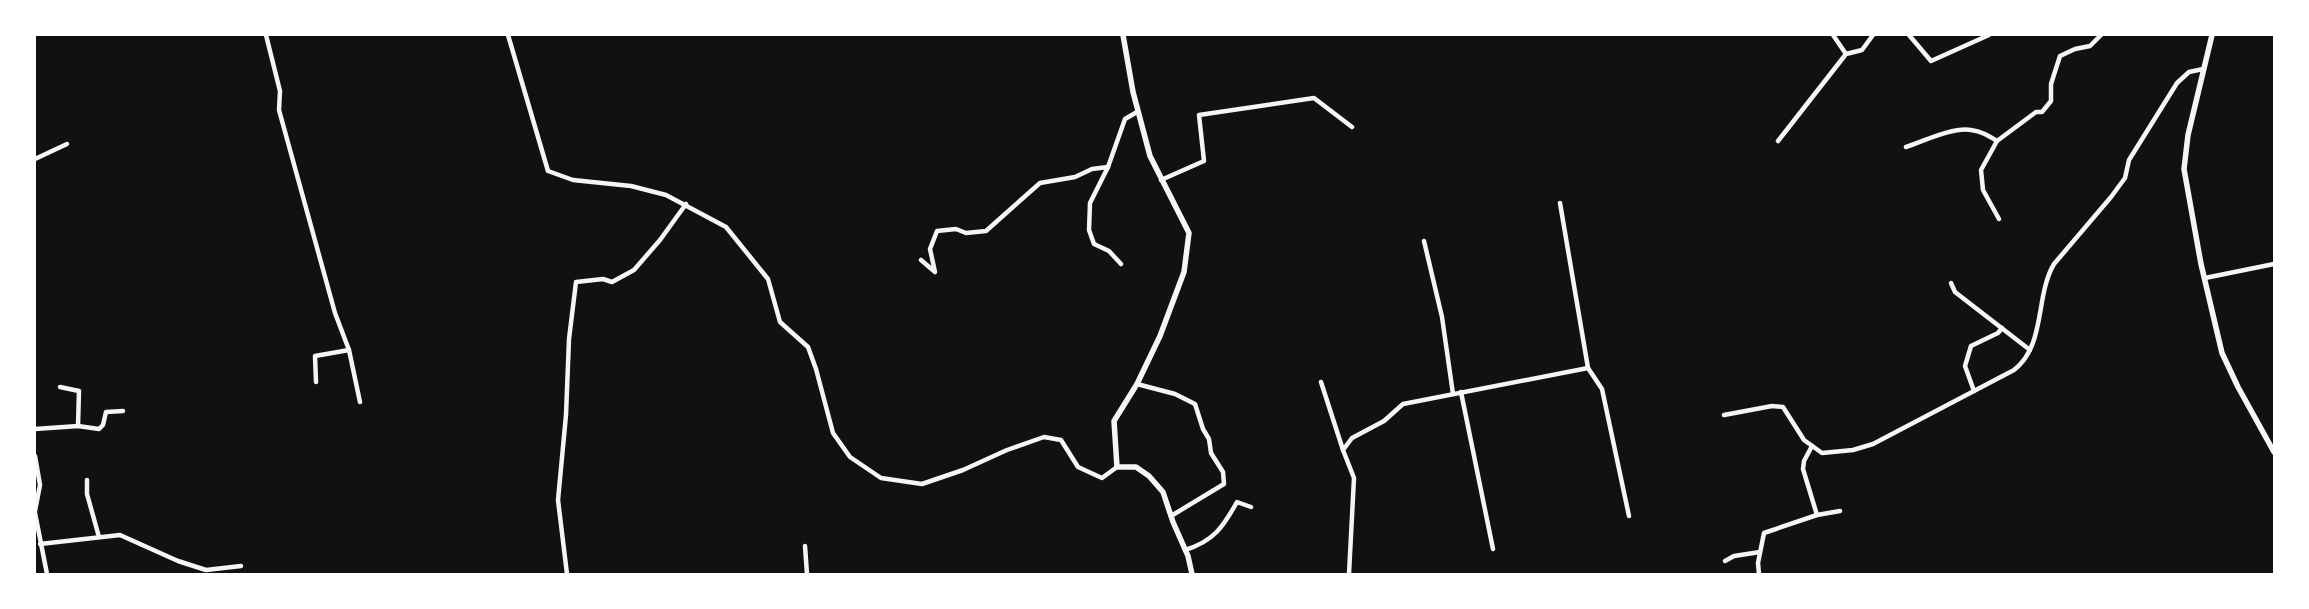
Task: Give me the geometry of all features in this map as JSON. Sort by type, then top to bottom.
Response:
[{"type":"street","points":[[266,35],[280,91],[279,110],[335,313],[348,350],[360,402]]},
{"type":"street","points":[[508,35],[548,171],[573,180],[632,186],[666,195],[726,227],[758,264],[768,279],[780,322],[808,347],[816,369],[833,433],[850,457],[881,478],[922,484],[963,470],[1007,450],[1044,437],[1061,440],[1078,467],[1102,478],[1117,466],[1136,467],[1149,476],[1163,492],[1192,574]]},
{"type":"street","points":[[1117,466],[1114,421],[1137,384],[1160,336],[1184,272],[1188,256],[1190,233],[1150,156],[1137,112],[1123,35]]},
{"type":"street","points":[[1833,35],[1846,54]]},
{"type":"street","points":[[1778,141],[1846,54],[1862,50],[1873,35]]},
{"type":"street","points":[[1909,35],[1930,61],[1989,35]]},
{"type":"street","points":[[1999,219],[1984,190],[1981,170],[1997,141],[2036,112],[2042,112],[2051,101],[2051,84],[2060,56],[2075,49],[2090,46],[2101,35]]},
{"type":"street","points":[[2212,35],[2188,135],[2184,169],[2222,353],[2238,387],[2274,452]]},
{"type":"street","points":[[1724,415],[1772,406],[1783,406],[1799,434],[1812,446],[1822,452],[1829,453],[1873,444],[2021,365],[2030,350],[2035,336],[2047,275],[2054,264],[2112,197],[2125,178],[2129,160],[2177,83],[2189,72],[2203,68]]},
{"type":"street","points":[[1161,180],[1204,161],[1199,114],[1314,98],[1352,126]]},
{"type":"street","points":[[1120,264],[1109,251],[1094,244],[1090,230],[1090,202],[1108,167],[1125,119],[1137,112]]},
{"type":"street","points":[[1906,147],[1947,133],[1970,129],[1982,132],[1997,141]]},
{"type":"street","points":[[35,158],[67,144]]},
{"type":"street","points":[[921,260],[935,272],[930,249],[937,231],[956,229],[966,233],[986,232],[1040,183],[1075,177],[1092,169],[1108,167]]},
{"type":"street","points":[[1588,368],[1562,212],[1560,203],[1588,368],[1602,388],[1629,516]]},
{"type":"street","points":[[567,574],[558,500],[566,415],[569,339],[576,282],[603,279],[612,282],[634,270],[660,240],[686,204]]},
{"type":"street","points":[[1424,241],[1442,317],[1453,394]]},
{"type":"street","points":[[2205,278],[2274,264]]},
{"type":"street","points":[[1952,283],[1955,292],[2030,350]]},
{"type":"street","points":[[1974,391],[1965,366],[1971,346],[1998,333],[2002,328]]},
{"type":"street","points":[[316,382],[315,356],[348,350]]},
{"type":"street","points":[[1343,450],[1352,438],[1384,422],[1403,404],[1588,368]]},
{"type":"street","points":[[1321,382],[1354,478],[1349,574]]},
{"type":"street","points":[[1137,384],[1175,394],[1195,404],[1203,429],[1210,439],[1211,452],[1223,472],[1224,484],[1171,516]]},
{"type":"street","points":[[60,387],[79,391],[78,426]]},
{"type":"street","points":[[1461,392],[1493,549]]},
{"type":"street","points":[[35,429],[78,426],[99,429],[103,425],[106,412],[123,411]]},
{"type":"street","points":[[1812,446],[1804,461],[1803,469],[1817,515]]},
{"type":"street","points":[[35,456],[40,485],[35,512],[47,574]]},
{"type":"street","points":[[87,480],[87,494],[99,537]]},
{"type":"street","points":[[1185,550],[1201,545],[1221,529],[1237,502],[1251,507]]},
{"type":"street","points":[[1759,574],[1760,552],[1764,533],[1817,515],[1840,511]]},
{"type":"street","points":[[40,544],[120,535],[178,561],[206,570],[241,566]]},
{"type":"street","points":[[805,546],[807,574]]},
{"type":"street","points":[[1725,561],[1734,556],[1760,552]]}]
